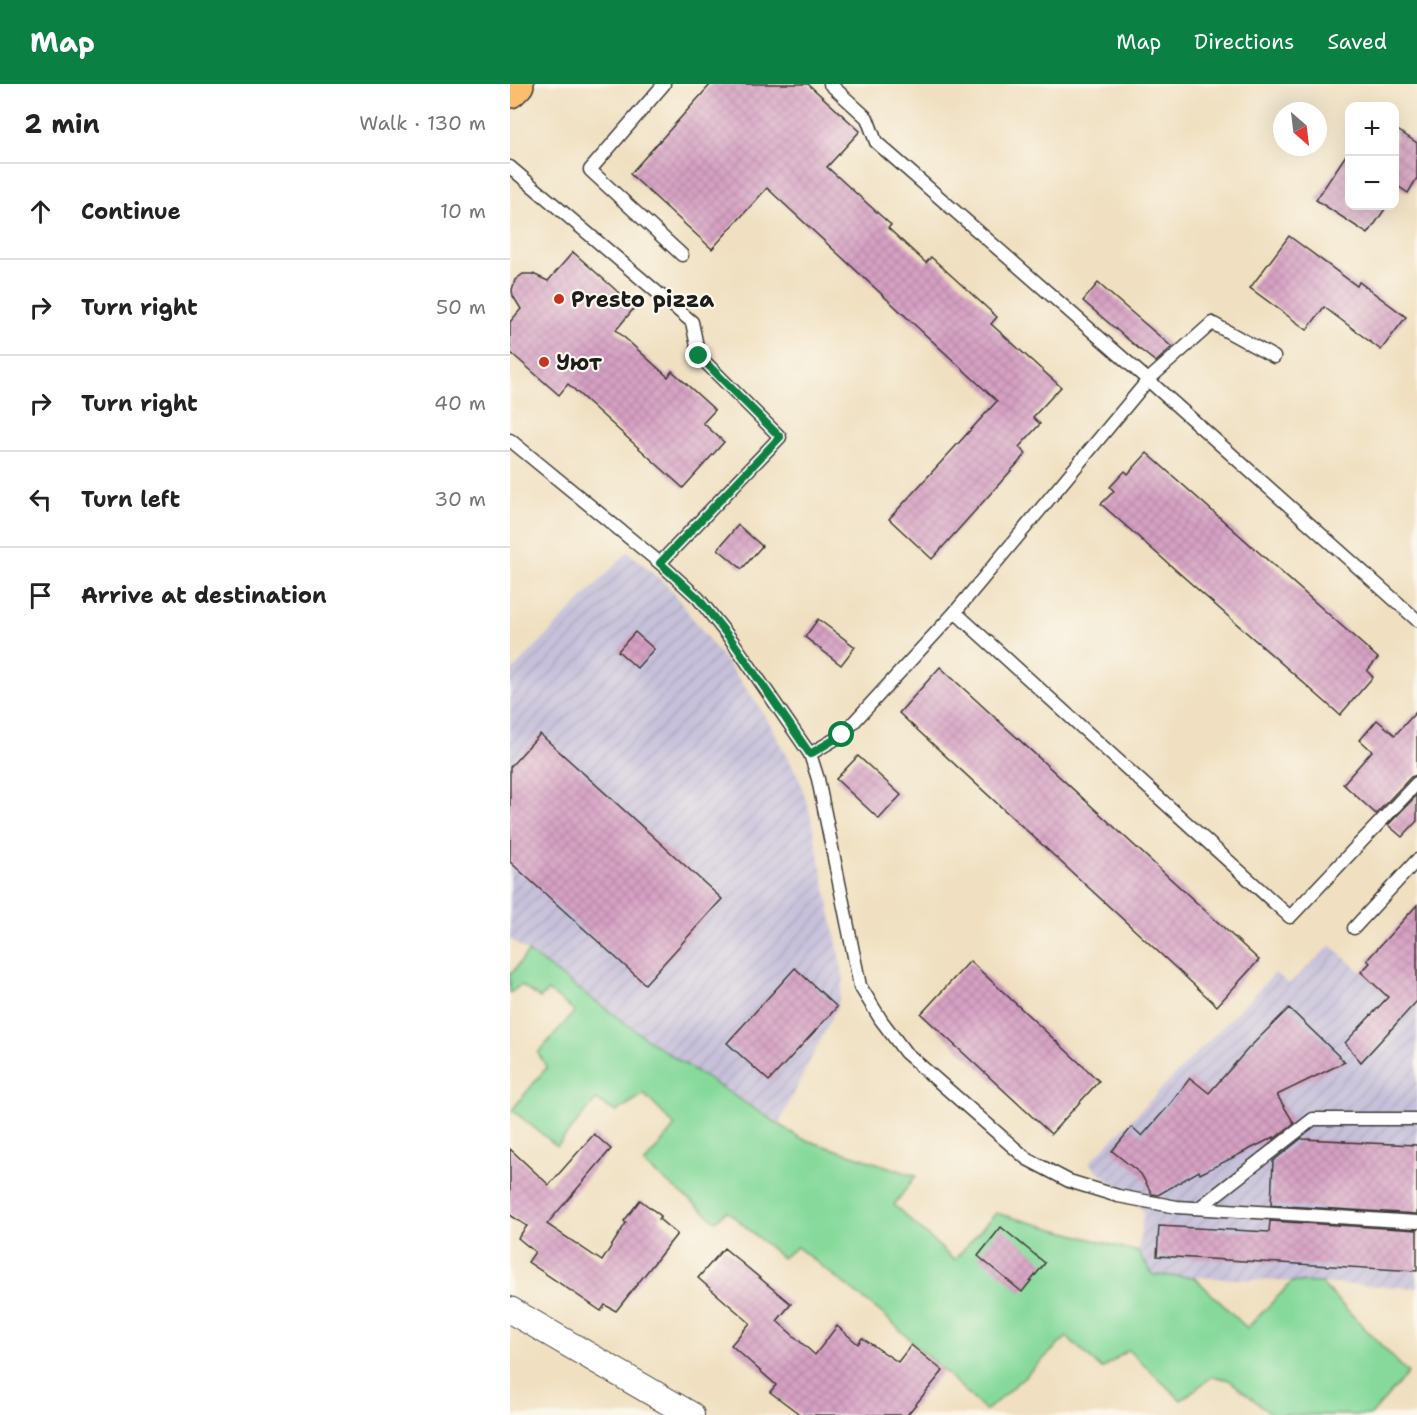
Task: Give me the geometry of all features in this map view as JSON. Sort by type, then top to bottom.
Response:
[{"type":"main road","points":[[510,91],[517,84]]},
{"type":"street","points":[[510,1310],[691,1415]]},
{"type":"lane","points":[[664,84],[590,170],[682,255]]},
{"type":"lane","points":[[830,84],[867,118],[876,142],[1417,620]]},
{"type":"lane","points":[[510,167],[692,322],[699,356],[780,437],[660,563]]},
{"type":"lane","points":[[810,754],[842,735],[955,612],[1148,380],[1212,323],[1274,357]]},
{"type":"lane","points":[[510,440],[660,563],[698,598],[733,642],[810,754],[818,779],[860,986],[881,1020],[905,1052],[1028,1159],[1069,1181],[1118,1196],[1177,1207],[1417,1222]]},
{"type":"lane","points":[[955,612],[1290,917],[1417,783]]},
{"type":"lane","points":[[1354,928],[1417,860]]},
{"type":"lane","points":[[1199,1208],[1312,1119],[1417,1119]]},
{"type":"shaded area","points":[[628,552],[668,586],[754,699],[799,778],[810,813],[844,979],[837,1007],[779,1123],[658,1047],[510,939],[510,673]]},
{"type":"shaded area","points":[[1331,945],[1403,1011],[1417,1001],[1417,1288],[1153,1275],[1138,1252],[1144,1211],[1089,1163],[1275,973],[1289,984]]},
{"type":"green space","points":[[528,952],[658,1047],[800,1138],[916,1176],[894,1205],[954,1260],[996,1213],[1138,1252],[1153,1275],[1194,1277],[1247,1328],[1292,1282],[1321,1283],[1408,1373],[1371,1415],[1273,1415],[1229,1380],[1213,1376],[1181,1400],[1128,1350],[1102,1369],[1067,1337],[986,1411],[884,1315],[797,1247],[782,1258],[727,1211],[716,1221],[644,1164],[675,1126],[644,1094],[616,1112],[596,1100],[557,1146],[512,1110],[547,1067],[538,1053],[575,1011],[548,991],[540,998],[521,985],[510,993],[510,972],[512,973]]},
{"type":"building","points":[[711,84],[808,84],[860,131],[827,167],[891,225],[888,228],[926,263],[931,257],[997,317],[991,324],[1061,387],[1033,417],[1040,424],[1019,447],[1026,454],[932,559],[889,519],[997,401],[767,188],[712,249],[630,174]]},
{"type":"building","points":[[1399,131],[1417,143],[1417,178],[1408,193],[1399,187]]},
{"type":"building","points":[[1345,156],[1345,210],[1384,210],[1368,234],[1316,200]]},
{"type":"building","points":[[1289,236],[1357,286],[1359,282],[1406,317],[1381,350],[1324,307],[1307,330],[1250,288]]},
{"type":"building","points":[[573,252],[635,307],[616,330],[668,377],[672,371],[715,410],[703,423],[724,442],[683,488],[568,384],[559,395],[510,352],[510,322],[521,309],[513,296],[515,280],[523,274],[533,274],[548,281]]},
{"type":"building","points":[[1098,283],[1172,347],[1156,362],[1083,301]]},
{"type":"building","points":[[1147,453],[1378,658],[1367,671],[1373,677],[1340,715],[1101,504],[1114,491],[1110,487],[1125,471],[1128,474]]},
{"type":"building","points":[[738,525],[762,546],[742,569],[718,549]]},
{"type":"building","points":[[818,619],[855,647],[841,665],[805,637]]},
{"type":"building","points":[[635,632],[654,649],[637,668],[618,651]]},
{"type":"building","points":[[940,667],[1259,960],[1217,1006],[899,713]]},
{"type":"building","points":[[1417,711],[1417,775],[1411,777],[1376,814],[1343,784],[1372,751],[1360,740],[1377,720],[1395,735]]},
{"type":"building","points":[[540,734],[722,899],[645,984],[510,862],[510,767]]},
{"type":"building","points":[[858,756],[901,795],[879,819],[836,779]]},
{"type":"building","points":[[1417,795],[1417,821],[1402,837],[1388,825]]},
{"type":"building","points":[[1417,905],[1417,1001],[1361,1062],[1345,1043],[1388,997],[1361,972],[1370,963],[1367,960]]},
{"type":"building","points":[[970,961],[1099,1081],[1051,1134],[921,1014]]},
{"type":"building","points":[[795,968],[837,1007],[769,1081],[727,1043]]},
{"type":"building","points":[[1289,1008],[1345,1062],[1277,1095],[1294,1123],[1274,1139],[1274,1137],[1200,1174],[1199,1171],[1158,1195],[1152,1194],[1141,1174],[1112,1151],[1132,1127],[1142,1136],[1190,1078],[1209,1093]]},
{"type":"building","points":[[594,1134],[611,1149],[547,1224],[602,1261],[626,1223],[624,1221],[640,1200],[661,1216],[659,1219],[677,1234],[616,1311],[605,1305],[601,1311],[528,1262],[535,1252],[518,1238],[527,1226],[510,1215],[510,1149],[549,1185]]},
{"type":"building","points":[[1302,1138],[1417,1145],[1417,1214],[1271,1205],[1273,1161]]},
{"type":"building","points":[[1270,1221],[1417,1230],[1417,1271],[1157,1256],[1159,1226],[1269,1232]]},
{"type":"building","points":[[1001,1227],[1045,1263],[1022,1292],[978,1256]]},
{"type":"building","points":[[724,1248],[791,1304],[777,1321],[815,1355],[837,1326],[858,1344],[862,1338],[898,1362],[911,1345],[943,1371],[907,1415],[801,1415],[770,1392],[776,1385],[731,1345],[750,1323],[698,1278]]},
{"type":"place","name":"Presto pizza","points":[[559,299]]},
{"type":"place","name":"Уют","points":[[544,362]]},
{"type":"route","points":[[699,356],[780,437],[660,563],[698,598],[733,642],[810,754],[842,735]]}]
